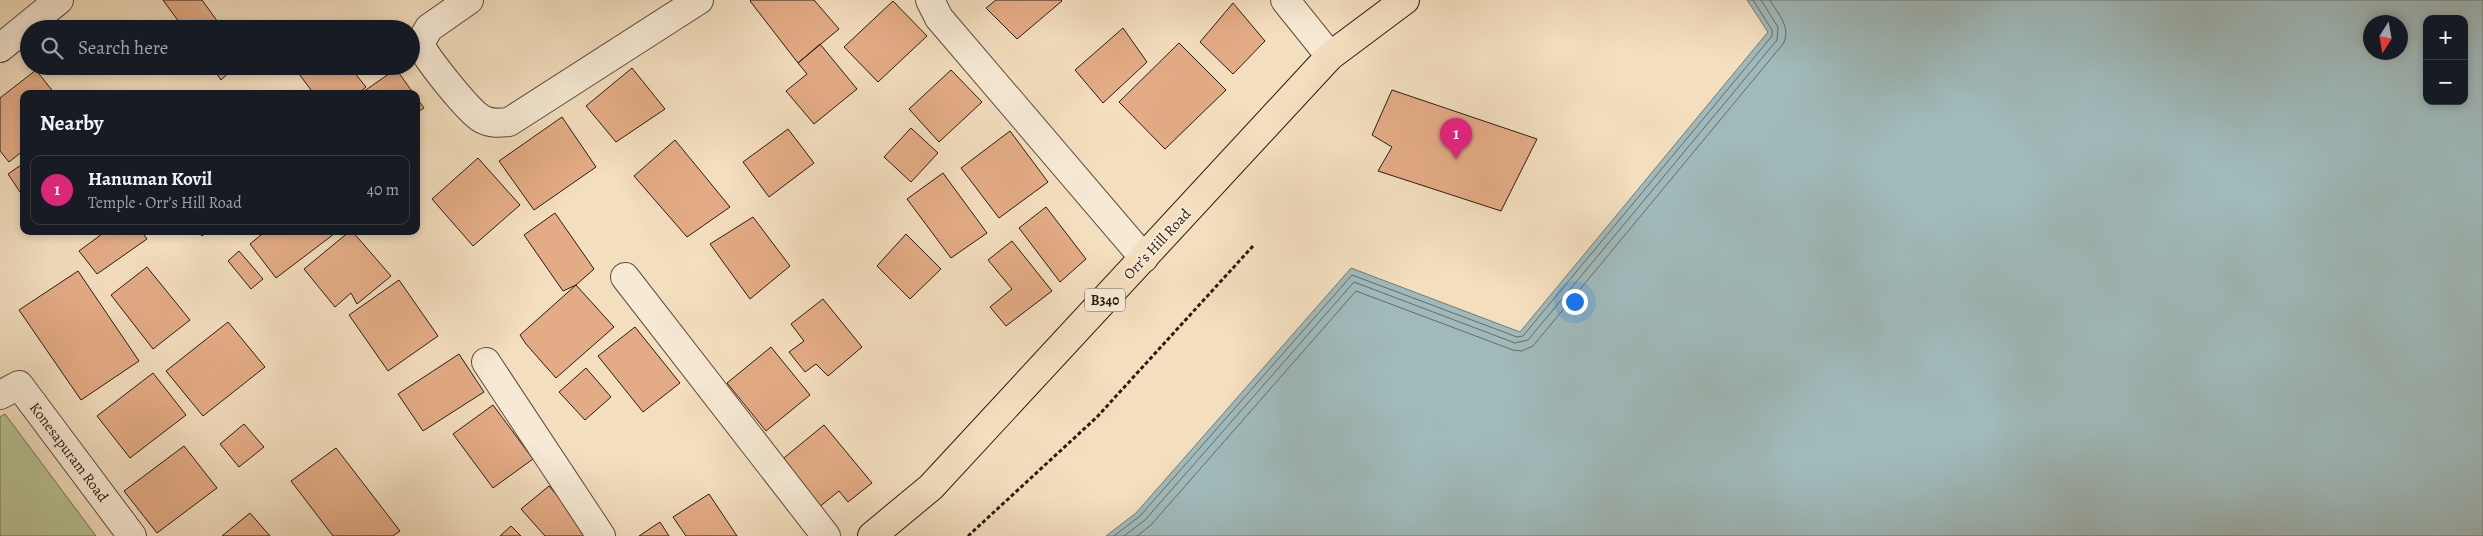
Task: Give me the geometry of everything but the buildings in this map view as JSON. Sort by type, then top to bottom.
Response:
[{"type":"main road","name":"Orr’s Hill Road","points":[[872,536],[932,487],[1330,56],[1405,0]]},
{"type":"street","points":[[34,20],[59,0]]},
{"type":"street","points":[[469,0],[429,28],[420,43],[427,57],[471,109],[482,119],[495,124],[509,122],[699,0]]},
{"type":"street","points":[[930,0],[939,18],[1144,258]]},
{"type":"street","points":[[1285,0],[1330,56]]},
{"type":"street","points":[[0,48],[20,32]]},
{"type":"street","points":[[625,277],[826,536]]},
{"type":"street","points":[[486,362],[601,536]]},
{"type":"street","name":"Konesapuram Road","points":[[0,394],[19,386],[132,536]]},
{"type":"path","points":[[968,536],[1097,418],[1253,246]]},
{"type":"green space","points":[[5,414],[96,536],[0,536],[0,417]]},
{"type":"water","points":[[1747,0],[2483,0],[2483,536],[1106,536],[1136,513],[1351,268],[1520,332],[1768,32]]},
{"type":"place","name":"Hanuman Kovil","points":[[1456,159]]}]
